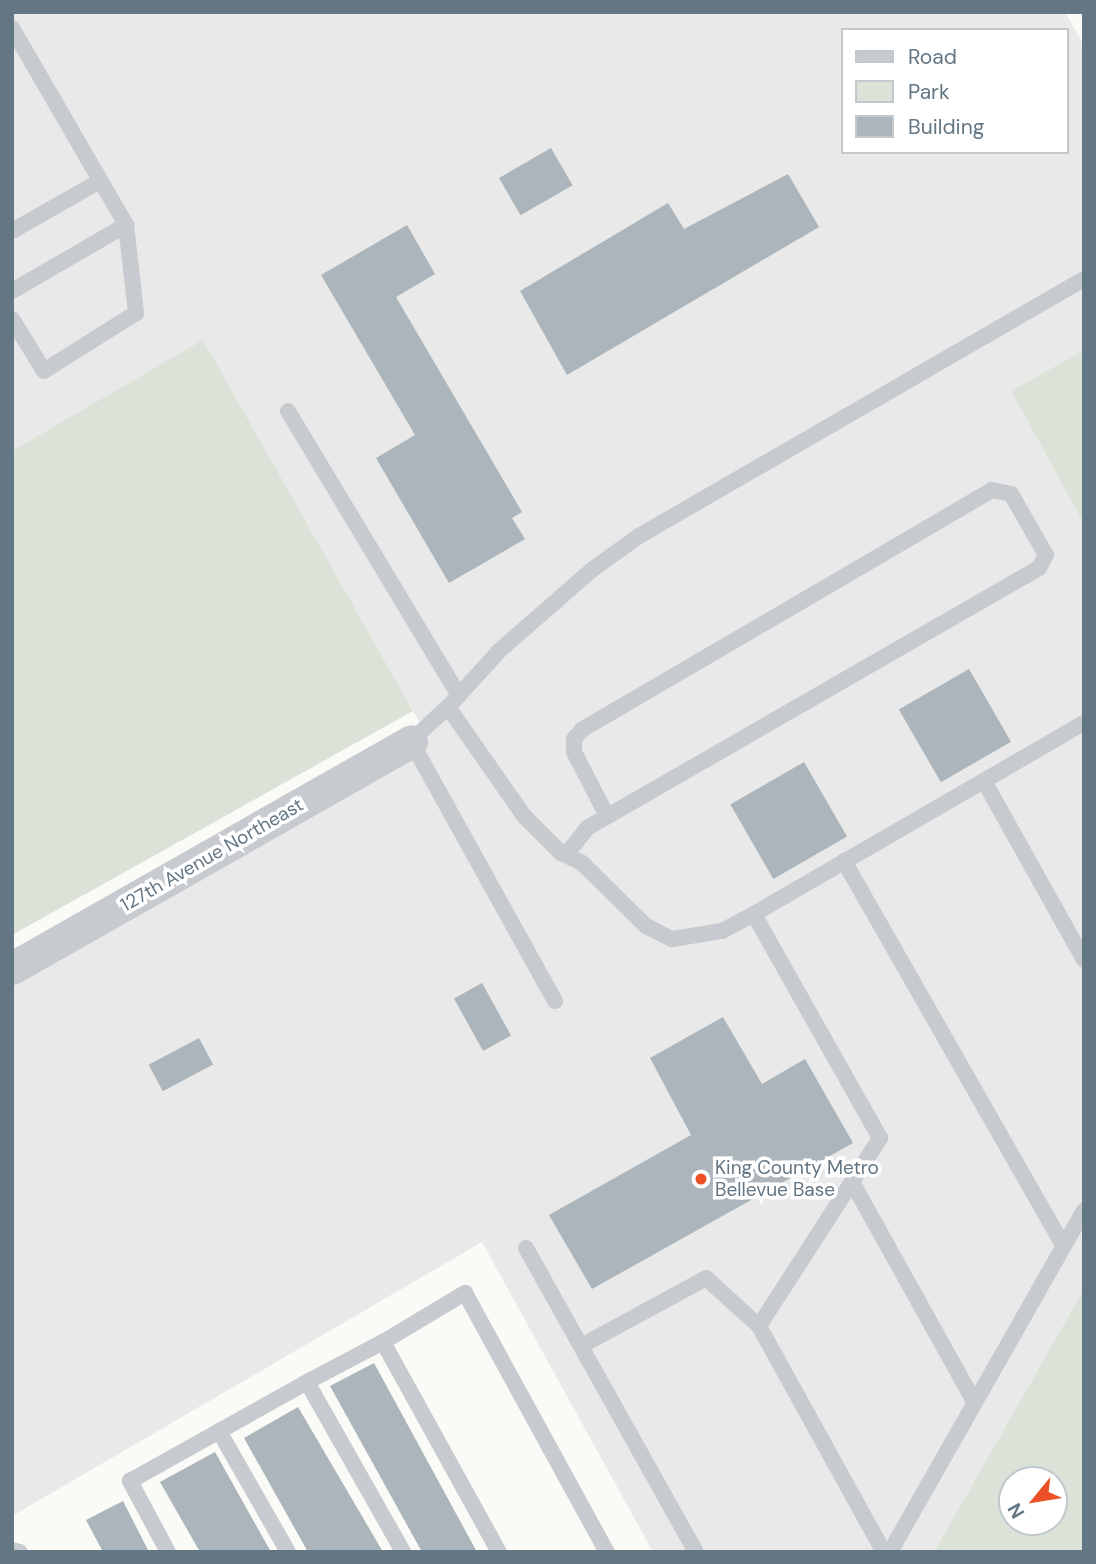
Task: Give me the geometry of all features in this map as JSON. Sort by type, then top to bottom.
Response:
[{"type":"street","name":"127th Avenue Northeast","points":[[12,968],[411,741]]},
{"type":"lane","points":[[12,28],[126,225],[136,313],[44,371],[12,320]]},
{"type":"lane","points":[[12,231],[100,181]]},
{"type":"lane","points":[[12,291],[126,225]]},
{"type":"lane","points":[[555,1001],[411,741],[499,651],[593,569],[639,536],[1084,279]]},
{"type":"lane","points":[[288,411],[453,701],[524,816],[566,855],[582,863],[646,926],[672,939],[722,931],[1084,723]]},
{"type":"lane","points":[[566,855],[587,828],[607,817],[1039,568],[1046,555],[1011,494],[992,490],[582,730],[575,739],[574,752],[607,817]]},
{"type":"lane","points":[[984,781],[1084,960]]},
{"type":"lane","points":[[844,860],[1063,1245]]},
{"type":"lane","points":[[754,914],[880,1138],[760,1326]]},
{"type":"lane","points":[[852,1182],[975,1401]]},
{"type":"lane","points":[[890,1552],[1084,1210]]},
{"type":"lane","points":[[526,1248],[696,1552]]},
{"type":"lane","points":[[581,1346],[706,1278],[760,1326],[884,1552]]},
{"type":"lane","points":[[169,1552],[130,1481],[383,1342],[465,1293],[607,1552]]},
{"type":"lane","points":[[383,1342],[499,1552]]},
{"type":"lane","points":[[307,1382],[403,1552]]},
{"type":"lane","points":[[219,1432],[288,1552]]},
{"type":"lane","points":[[12,1550],[20,1552]]},
{"type":"shaded area","points":[[12,12],[1065,12],[1084,46],[1084,350],[1011,391],[1084,524],[1084,1289],[934,1552],[653,1552],[482,1242],[12,1516],[12,980],[429,739],[203,341],[12,451]]},
{"type":"green space","points":[[203,340],[413,711],[12,935],[12,451]]},
{"type":"green space","points":[[1084,350],[1084,524],[1011,391]]},
{"type":"green space","points":[[1084,1289],[1084,1552],[934,1552]]},
{"type":"building","points":[[551,148],[572,185],[521,215],[499,178]]},
{"type":"building","points":[[788,174],[819,227],[567,375],[520,291],[668,203],[684,229]]},
{"type":"building","points":[[407,225],[435,274],[396,297],[522,512],[512,518],[525,539],[449,583],[376,458],[415,435],[321,275]]},
{"type":"building","points":[[969,669],[1011,742],[941,782],[899,710]]},
{"type":"building","points":[[804,762],[847,836],[773,879],[730,804]]},
{"type":"building","points":[[482,983],[511,1035],[483,1051],[454,999]]},
{"type":"building","name":"King County Metro Bellevue Base","points":[[723,1017],[762,1084],[805,1059],[853,1143],[592,1289],[549,1215],[691,1135],[650,1058]]},
{"type":"building","points":[[199,1038],[213,1064],[163,1091],[149,1065]]},
{"type":"building","points":[[374,1363],[477,1552],[422,1552],[330,1386]]},
{"type":"building","points":[[298,1407],[383,1552],[308,1552],[244,1438]]},
{"type":"building","points":[[215,1452],[271,1552],[200,1552],[160,1482]]},
{"type":"building","points":[[123,1501],[149,1552],[103,1552],[86,1520]]},
{"type":"place","name":"King County Metro Bellevue Base","points":[[701,1179]]}]
